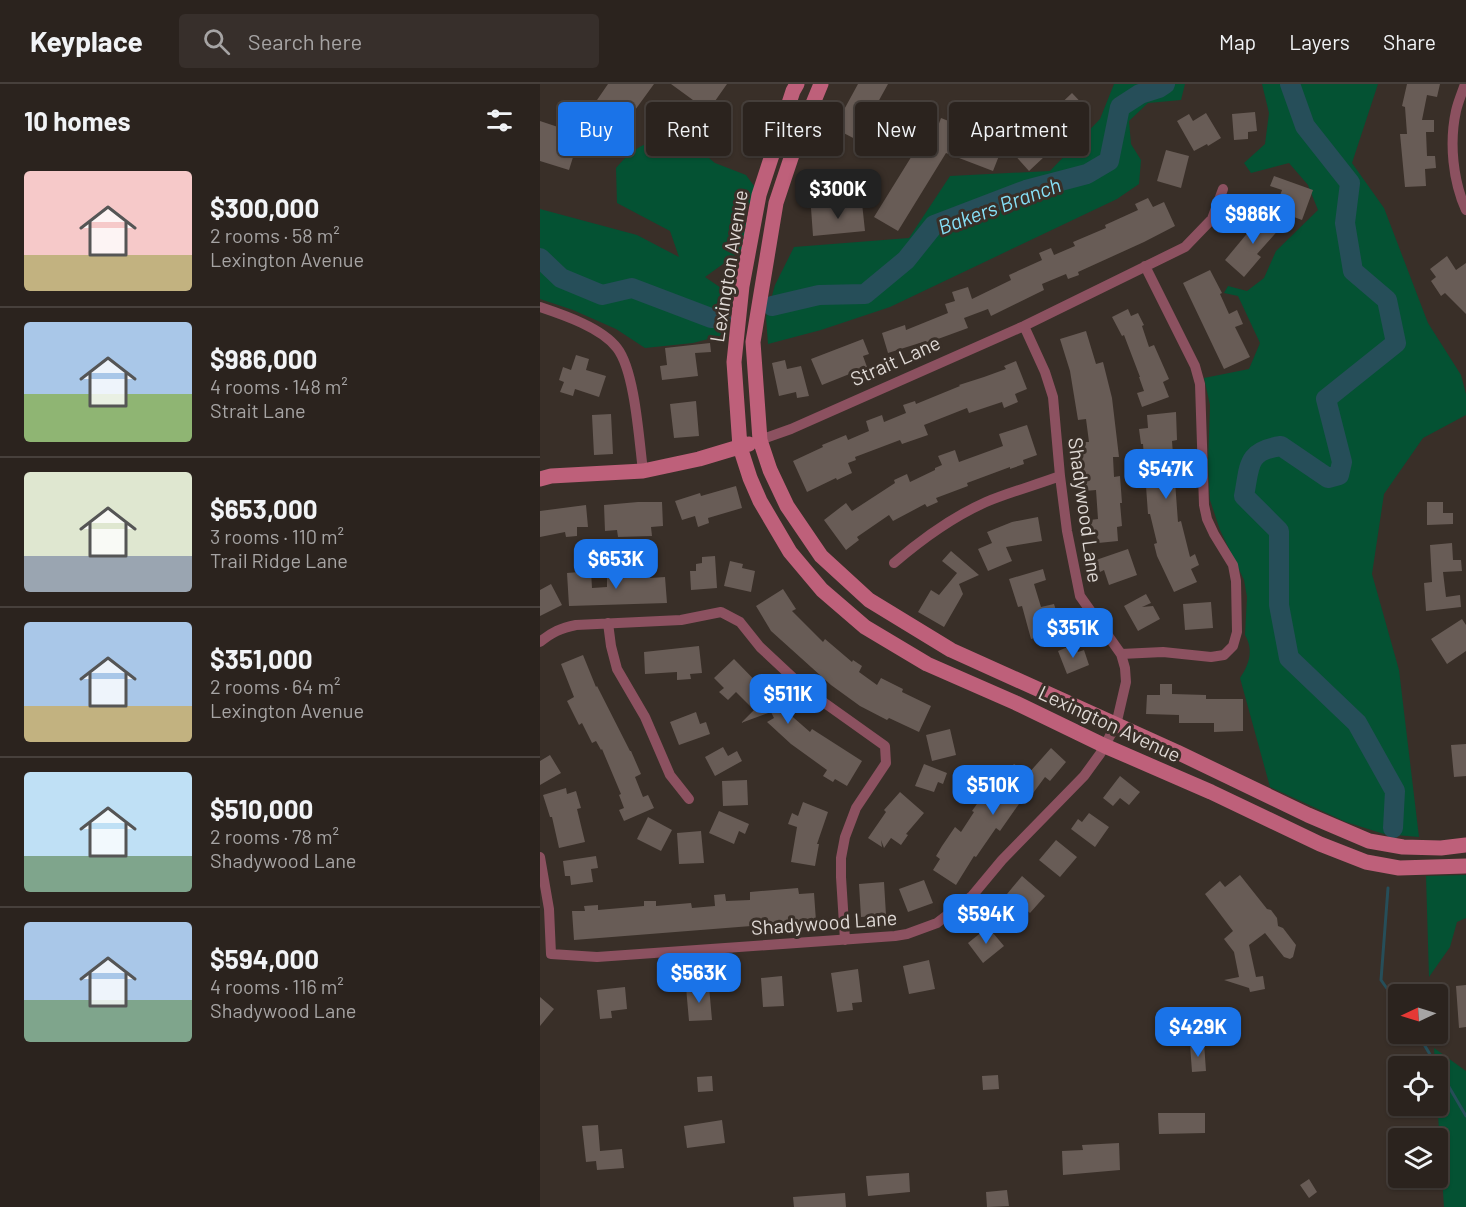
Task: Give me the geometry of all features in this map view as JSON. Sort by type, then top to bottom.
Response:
[{"type":"street","name":"Lexington Avenue","points":[[797,84],[759,195],[742,286],[734,362],[740,447],[750,478],[760,501],[790,552],[822,590],[865,627],[927,664],[1211,792],[1320,844],[1366,862],[1400,868],[1466,866]]},
{"type":"street","name":"Lexington Avenue","points":[[821,84],[793,152],[776,203],[753,342],[760,440],[770,471],[787,506],[821,556],[868,600],[951,650],[1177,752],[1308,815],[1369,841],[1403,847],[1441,848],[1466,845]]},
{"type":"street","points":[[1465,84],[1455,113],[1453,154],[1459,195],[1466,210]]},
{"type":"street","name":"Strait Lane","points":[[540,479],[551,476],[643,471],[699,459],[791,429],[1024,326],[1185,247],[1212,219],[1223,189]]},
{"type":"street","points":[[1121,654],[1163,651],[1197,657],[1224,655],[1233,646],[1237,632],[1236,581],[1233,566],[1214,534],[1204,505],[1200,384],[1195,366],[1145,266]]},
{"type":"street","points":[[540,307],[567,317],[606,337],[617,348],[625,361],[630,383],[643,471]]},
{"type":"street","name":"Shadywood Lane","points":[[540,857],[549,909],[551,954],[597,957],[907,934],[937,923],[972,897],[1002,860],[1084,776],[1105,746],[1116,725],[1126,682],[1125,668],[1121,654],[1080,596],[1060,476],[1053,397],[1045,372],[1024,326]]},
{"type":"street","points":[[894,563],[920,542],[962,515],[987,502],[1060,476]]},
{"type":"street","points":[[540,642],[550,633],[576,625],[681,620],[721,612],[740,622],[760,647],[805,689],[885,746],[886,763],[856,808],[845,837],[841,858],[845,940]]},
{"type":"street","points":[[608,623],[617,669],[645,717],[670,775],[689,799]]},
{"type":"green space","points":[[1114,84],[1185,84],[1181,100],[1148,103],[1129,121],[1131,144],[1141,160],[1139,184],[1117,199],[890,307],[821,330],[768,344],[766,317],[775,285],[794,247],[909,238],[950,176],[1050,171],[1064,156],[1089,156],[1089,130],[1100,119]]},
{"type":"green space","points":[[1262,84],[1378,84],[1352,163],[1384,208],[1428,323],[1461,375],[1466,394],[1466,415],[1423,438],[1384,494],[1372,574],[1399,670],[1419,837],[1384,834],[1346,822],[1270,787],[1240,678],[1248,663],[1250,652],[1245,635],[1247,597],[1244,580],[1220,530],[1210,500],[1208,464],[1210,405],[1204,378],[1249,369],[1260,343],[1238,296],[1224,293],[1228,286],[1247,291],[1264,278],[1276,251],[1318,210],[1308,185],[1289,163],[1251,173],[1244,163],[1265,144],[1269,113]]},
{"type":"green space","points":[[646,144],[646,156],[707,156],[715,163],[746,175],[757,190],[745,212],[747,236],[741,251],[705,277],[724,290],[726,321],[720,336],[693,343],[645,348],[616,329],[573,310],[540,299],[540,209],[637,235],[679,257],[670,231],[617,203],[616,168],[628,156],[634,156],[634,151]]},
{"type":"green space","points":[[1466,875],[1466,918],[1457,922],[1450,947],[1429,977],[1426,876]]},
{"type":"green space","points":[[1434,1048],[1445,1056],[1434,1056]]},
{"type":"green space","points":[[1448,1058],[1466,1071],[1466,1207],[1444,1207],[1443,1188],[1448,1188],[1448,1128],[1439,1128],[1438,1116],[1448,1116]]},
{"type":"building","points":[[608,84],[654,84],[634,112],[634,102],[596,102]]},
{"type":"building","points":[[671,84],[727,84],[714,102],[696,102]]},
{"type":"building","points":[[858,84],[888,84],[878,102],[855,102],[855,139],[843,133],[843,112]]},
{"type":"building","points":[[1407,84],[1440,84],[1437,97],[1427,95],[1422,120],[1434,120],[1434,132],[1426,132],[1427,156],[1435,156],[1436,168],[1425,169],[1426,186],[1405,187],[1400,134],[1407,134],[1405,107],[1402,106]]},
{"type":"building","points":[[1072,93],[1081,102],[1063,102]]},
{"type":"building","points":[[1255,112],[1257,131],[1248,132],[1248,139],[1234,140],[1232,114]]},
{"type":"building","points":[[1206,113],[1221,138],[1194,151],[1177,121],[1189,114],[1193,121]]},
{"type":"building","points":[[941,118],[949,121],[949,154],[946,153],[898,231],[874,217],[912,156],[937,156],[937,129]]},
{"type":"building","points":[[540,121],[558,127],[558,156],[573,156],[569,170],[540,161]]},
{"type":"building","points":[[1166,150],[1189,156],[1181,188],[1157,181]]},
{"type":"building","points":[[954,156],[999,156],[993,171]]},
{"type":"building","points":[[1016,156],[1045,156],[1029,171]]},
{"type":"building","points":[[1274,176],[1313,190],[1302,220],[1275,210],[1282,190],[1270,186]]},
{"type":"building","points":[[1148,198],[1153,207],[1164,202],[1175,226],[1078,272],[1079,275],[1068,279],[1066,274],[1042,284],[1044,290],[991,316],[988,309],[964,318],[968,328],[927,343],[926,341],[888,353],[882,333],[905,325],[906,330],[948,313],[945,304],[955,301],[952,292],[968,287],[972,299],[1011,280],[1009,275],[1042,260],[1039,253],[1051,248],[1054,255],[1075,246],[1073,242],[1106,228],[1105,225],[1138,210],[1135,204]]},
{"type":"building","points":[[862,203],[865,231],[813,236],[811,208]]},
{"type":"building","points":[[1265,212],[1281,227],[1257,254],[1261,257],[1244,277],[1225,260]]},
{"type":"building","points":[[1447,256],[1456,270],[1466,263],[1466,314],[1445,293],[1441,296],[1431,281],[1436,277],[1430,269]]},
{"type":"building","points":[[1210,270],[1222,293],[1220,294],[1229,314],[1237,310],[1243,324],[1235,327],[1250,357],[1224,369],[1183,283]]},
{"type":"building","points":[[1128,309],[1131,316],[1138,313],[1144,325],[1142,326],[1149,347],[1154,345],[1169,379],[1163,382],[1169,397],[1142,407],[1137,393],[1144,391],[1140,377],[1124,335],[1122,336],[1112,317]]},
{"type":"building","points":[[1086,331],[1096,364],[1103,362],[1112,398],[1119,457],[1113,457],[1114,477],[1120,476],[1122,503],[1120,503],[1122,526],[1117,527],[1118,541],[1098,543],[1097,534],[1092,534],[1090,520],[1098,519],[1096,490],[1085,491],[1080,442],[1089,442],[1086,419],[1078,420],[1070,371],[1060,339]]},
{"type":"building","points":[[863,339],[869,354],[863,356],[867,367],[822,385],[811,359]]},
{"type":"building","points":[[710,343],[711,352],[695,353],[698,376],[662,380],[660,366],[667,365],[665,348]]},
{"type":"building","points":[[576,355],[589,359],[586,370],[606,376],[599,397],[575,389],[573,396],[560,392],[564,382],[559,380],[563,367],[571,370]]},
{"type":"building","points":[[785,360],[787,369],[801,366],[809,396],[797,398],[796,392],[779,396],[772,363]]},
{"type":"building","points":[[1016,361],[1027,389],[1015,394],[1018,402],[1004,408],[1002,402],[969,413],[967,408],[924,425],[928,435],[902,444],[900,440],[855,457],[856,460],[848,463],[852,473],[807,492],[793,461],[846,435],[848,440],[869,431],[866,421],[882,415],[884,422],[906,413],[903,405],[915,401],[916,404],[959,385],[1006,369],[1004,366]]},
{"type":"building","points":[[696,401],[699,436],[674,438],[670,404]]},
{"type":"building","points":[[1176,412],[1177,440],[1172,441],[1178,522],[1181,521],[1190,557],[1195,554],[1199,565],[1191,569],[1197,582],[1174,592],[1157,556],[1154,544],[1157,543],[1150,514],[1148,514],[1143,444],[1141,444],[1139,429],[1148,428],[1147,415]]},
{"type":"building","points":[[611,414],[613,454],[594,455],[592,415]]},
{"type":"building","points":[[1027,425],[1037,455],[1023,460],[1024,464],[967,483],[968,486],[936,498],[938,502],[927,507],[925,504],[893,521],[889,515],[857,537],[859,540],[846,550],[824,520],[846,503],[852,511],[895,483],[894,480],[907,474],[910,482],[935,470],[942,465],[938,456],[955,450],[959,462],[1003,446],[999,434]]},
{"type":"building","points":[[736,486],[742,508],[708,518],[709,523],[698,527],[695,516],[682,520],[675,501]]},
{"type":"building","points":[[662,502],[663,526],[651,527],[652,536],[618,537],[617,530],[605,531],[604,505]]},
{"type":"building","points":[[1427,502],[1443,502],[1443,513],[1453,513],[1453,524],[1427,525]]},
{"type":"building","points":[[586,505],[588,527],[577,527],[577,536],[566,537],[565,532],[540,537],[540,511]]},
{"type":"building","points":[[1038,517],[1042,541],[1006,547],[1012,561],[988,571],[978,549],[992,543],[987,532],[1012,522]]},
{"type":"building","points":[[1452,543],[1453,560],[1461,560],[1462,571],[1443,572],[1446,597],[1460,595],[1461,607],[1426,611],[1424,583],[1432,582],[1430,545]]},
{"type":"building","points":[[1128,549],[1137,575],[1109,585],[1104,570],[1100,572],[1096,560]]},
{"type":"building","points":[[951,551],[979,575],[959,584],[963,594],[944,627],[918,612],[931,590],[939,595],[957,573],[942,561]]},
{"type":"building","points":[[715,556],[717,588],[691,590],[690,571],[696,571],[696,564],[702,563],[702,557]]},
{"type":"building","points":[[730,561],[743,564],[742,568],[755,571],[751,592],[724,586]]},
{"type":"building","points":[[1043,569],[1046,580],[1034,584],[1041,607],[1054,604],[1057,614],[1050,616],[1054,633],[1031,639],[1022,606],[1018,607],[1009,579]]},
{"type":"building","points":[[591,571],[592,588],[607,587],[607,573],[616,572],[617,577],[639,575],[639,571],[650,571],[650,578],[665,577],[667,603],[569,606],[567,573]]},
{"type":"building","points":[[551,584],[562,605],[540,616],[540,590]]},
{"type":"building","points":[[783,589],[796,609],[792,611],[823,642],[825,639],[852,662],[853,660],[862,666],[859,672],[877,685],[881,678],[903,689],[902,692],[931,706],[919,732],[889,718],[887,720],[860,706],[831,685],[771,631],[756,606]]},
{"type":"building","points":[[1146,594],[1151,603],[1142,607],[1153,606],[1160,619],[1138,631],[1124,606]]},
{"type":"building","points":[[1211,602],[1213,628],[1185,630],[1183,604]]},
{"type":"building","points":[[1462,619],[1466,625],[1466,651],[1447,664],[1431,639]]},
{"type":"building","points":[[1075,644],[1078,652],[1084,650],[1089,665],[1067,674],[1058,651]]},
{"type":"building","points":[[699,646],[702,673],[690,674],[691,679],[677,680],[677,672],[645,674],[644,652]]},
{"type":"building","points":[[583,655],[596,687],[641,774],[635,777],[643,797],[648,795],[654,808],[624,821],[619,810],[624,808],[619,795],[621,794],[602,749],[596,741],[592,743],[582,723],[579,725],[567,701],[574,697],[561,664]]},
{"type":"building","points":[[734,659],[778,704],[810,732],[812,729],[862,761],[847,786],[835,779],[833,782],[823,776],[827,770],[791,744],[767,722],[774,718],[771,712],[741,723],[754,710],[736,692],[728,700],[719,692],[724,688],[714,678]]},
{"type":"building","points":[[1160,684],[1172,684],[1172,694],[1206,695],[1206,699],[1243,699],[1243,731],[1214,732],[1214,723],[1179,723],[1179,715],[1146,714],[1147,695],[1160,695]]},
{"type":"building","points":[[696,712],[700,724],[706,722],[710,734],[679,745],[670,722]]},
{"type":"building","points":[[950,729],[956,755],[932,761],[926,735]]},
{"type":"building","points":[[1466,744],[1466,776],[1454,777],[1451,745]]},
{"type":"building","points":[[723,747],[728,756],[737,751],[742,761],[715,776],[705,757]]},
{"type":"building","points":[[1051,748],[1066,762],[1050,781],[1045,777],[1025,804],[1021,801],[1000,831],[996,828],[976,857],[974,856],[956,885],[933,870],[940,859],[936,856],[942,846],[955,827],[961,832],[986,791],[995,797],[1010,777],[1006,774],[1014,764],[1028,774]]},
{"type":"building","points":[[550,755],[561,773],[540,785],[540,761]]},
{"type":"building","points":[[924,764],[947,773],[943,784],[938,782],[934,792],[915,786]]},
{"type":"building","points":[[1120,776],[1140,792],[1129,805],[1120,798],[1113,806],[1103,798]]},
{"type":"building","points":[[747,780],[748,805],[723,806],[722,781]]},
{"type":"building","points":[[566,788],[567,794],[576,791],[581,808],[577,809],[585,842],[559,848],[552,817],[550,817],[543,795]]},
{"type":"building","points":[[900,792],[924,813],[906,834],[908,835],[901,845],[891,838],[884,848],[881,840],[882,847],[868,838],[886,812],[884,810]]},
{"type":"building","points":[[803,802],[828,812],[817,844],[819,844],[815,866],[791,862],[797,827],[788,824],[792,813],[798,816]]},
{"type":"building","points":[[719,811],[749,824],[745,834],[739,831],[734,844],[709,833]]},
{"type":"building","points":[[1089,813],[1109,827],[1095,847],[1071,829],[1078,819],[1082,822]]},
{"type":"building","points":[[648,817],[672,830],[661,851],[637,839]]},
{"type":"building","points":[[701,831],[704,863],[679,864],[677,833]]},
{"type":"building","points":[[1056,840],[1077,857],[1060,877],[1039,860]]},
{"type":"building","points":[[596,856],[598,868],[591,869],[593,882],[571,885],[570,876],[565,876],[563,861]]},
{"type":"building","points":[[1240,875],[1267,909],[1271,910],[1277,918],[1278,926],[1283,928],[1296,945],[1293,957],[1290,959],[1284,957],[1265,933],[1249,945],[1256,977],[1263,976],[1265,989],[1250,992],[1249,988],[1224,980],[1239,977],[1234,952],[1224,939],[1233,931],[1205,894],[1220,881],[1225,887]]},
{"type":"building","points":[[1022,876],[1045,896],[1030,913],[1007,894]]},
{"type":"building","points":[[924,880],[933,903],[908,912],[899,889]]},
{"type":"building","points":[[884,882],[886,915],[861,917],[859,884]]},
{"type":"building","points":[[798,888],[799,894],[814,893],[816,921],[574,940],[572,911],[585,911],[584,906],[598,905],[598,910],[644,906],[644,901],[656,901],[656,906],[691,903],[692,908],[715,906],[714,895],[725,894],[726,901],[750,900],[750,892]]},
{"type":"building","points":[[988,927],[1004,946],[983,963],[968,943]]},
{"type":"building","points":[[929,960],[935,989],[909,994],[903,966]]},
{"type":"building","points":[[858,969],[862,1002],[852,1003],[853,1010],[837,1012],[831,973]]},
{"type":"building","points":[[782,976],[784,1006],[763,1007],[761,978]]},
{"type":"building","points":[[1466,985],[1466,1027],[1459,1028],[1456,986]]},
{"type":"building","points":[[709,986],[712,1020],[689,1021],[686,987]]},
{"type":"building","points":[[625,987],[627,1009],[611,1011],[612,1018],[600,1019],[597,990]]},
{"type":"building","points":[[540,997],[554,1009],[540,1026]]},
{"type":"building","points":[[1204,1043],[1206,1071],[1192,1072],[1190,1044]]},
{"type":"building","points":[[998,1075],[999,1089],[983,1090],[982,1076]]},
{"type":"building","points":[[712,1076],[713,1091],[698,1092],[697,1077]]},
{"type":"building","points":[[1158,1113],[1205,1113],[1205,1133],[1159,1134]]},
{"type":"building","points":[[722,1120],[725,1143],[687,1148],[684,1126]]},
{"type":"building","points":[[598,1125],[600,1151],[622,1149],[624,1168],[597,1170],[596,1161],[586,1162],[582,1126]]},
{"type":"building","points":[[1119,1143],[1120,1170],[1063,1175],[1062,1151],[1083,1150],[1082,1145]]},
{"type":"building","points":[[909,1173],[910,1192],[868,1196],[866,1176]]},
{"type":"building","points":[[1309,1179],[1317,1192],[1309,1198],[1300,1185]]},
{"type":"building","points":[[1007,1190],[1009,1206],[987,1207],[986,1192]]},
{"type":"building","points":[[845,1193],[846,1207],[794,1207],[793,1197]]},
{"type":"waterway","name":"Bakers Branch","points":[[772,306],[819,295],[865,294],[906,260],[934,225],[1026,190],[1087,174],[1109,161],[1120,107],[1140,94],[1165,84]]},
{"type":"waterway","points":[[1290,84],[1305,126],[1350,183],[1345,223],[1353,271],[1387,300],[1396,343],[1326,399],[1342,462],[1339,475],[1328,478],[1281,446],[1270,448],[1255,456],[1249,468],[1244,496],[1279,531],[1279,605],[1289,658],[1357,723],[1395,791],[1393,828]]},
{"type":"waterway","name":"Bakers Branch","points":[[540,258],[561,278],[602,295],[632,288],[711,318],[721,318]]},
{"type":"waterway","points":[[1388,888],[1381,980],[1388,990]]},
{"type":"waterway","points":[[1424,1044],[1466,1116]]}]
